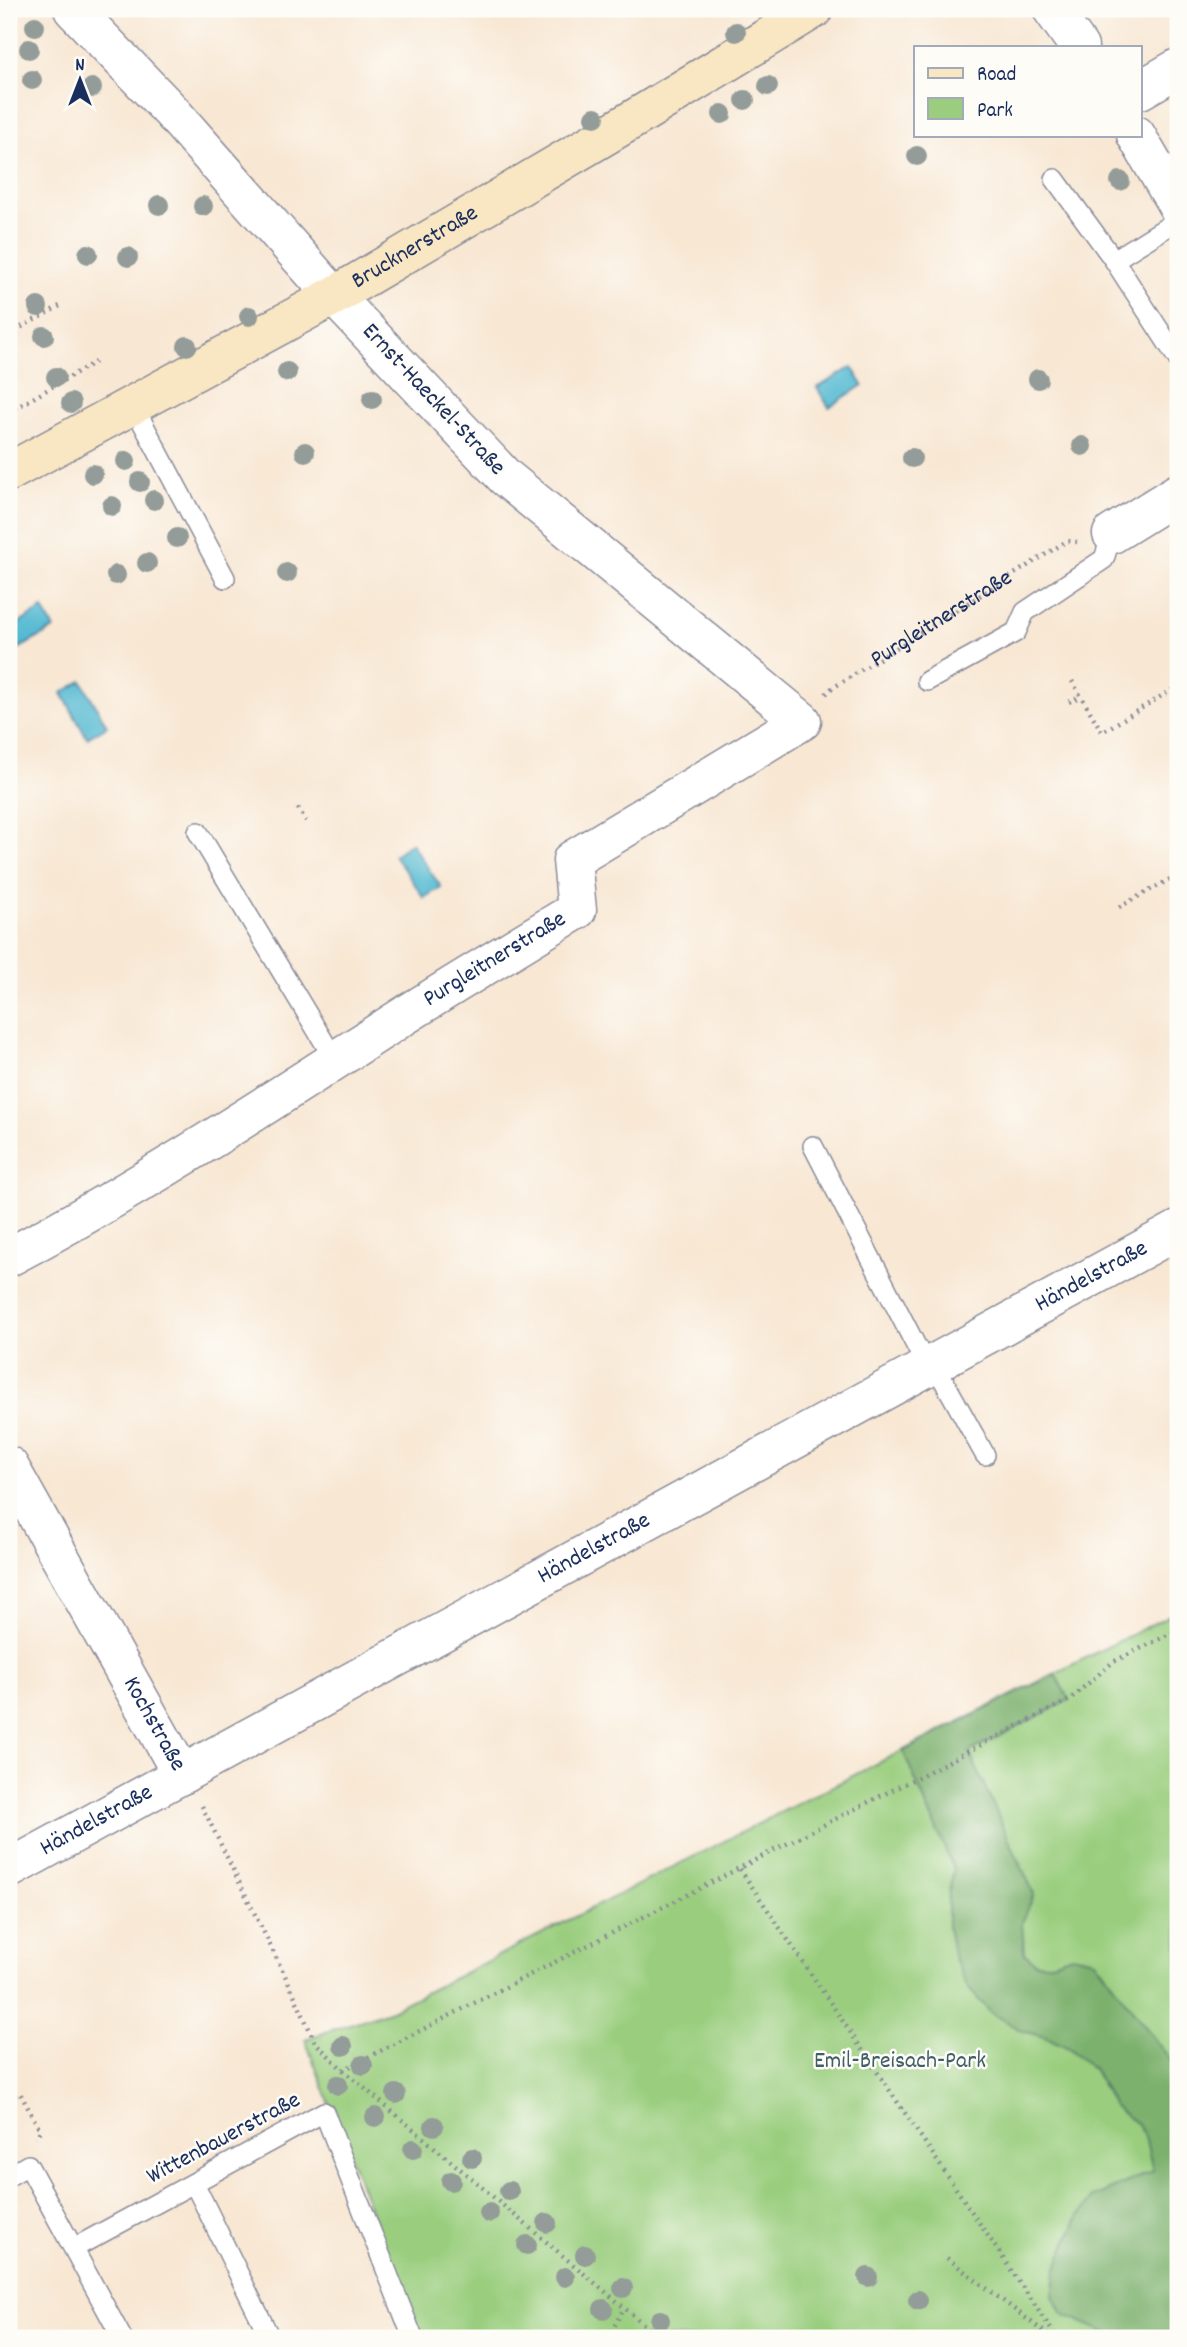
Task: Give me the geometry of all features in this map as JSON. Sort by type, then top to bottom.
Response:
[{"type":"main road","name":"Brucknerstraße","points":[[9,472],[334,296],[814,9]]},
{"type":"street","name":"Ernst-Haeckel-Straße","points":[[73,9],[170,110],[334,296],[505,477],[802,720]]},
{"type":"street","points":[[1052,9],[1078,46]]},
{"type":"street","points":[[1142,89],[1178,68]]},
{"type":"street","points":[[1137,136],[1178,207]]},
{"type":"street","points":[[1112,534],[1178,493]]},
{"type":"street","name":"Purgleitnerstraße","points":[[9,1257],[63,1228],[336,1062],[411,1012],[577,910],[572,860],[802,720]]},
{"type":"street","name":"Händelstraße","points":[[9,1869],[1178,1230]]},
{"type":"street","name":"Kochstraße","points":[[9,1466],[182,1775]]},
{"type":"lane","points":[[1055,179],[1114,260],[1178,359]]},
{"type":"lane","points":[[1114,260],[1178,220]]},
{"type":"lane","points":[[132,404],[225,578]]},
{"type":"lane","name":"Purgleitnerstraße","points":[[927,681],[1016,632],[1025,612],[1104,559],[1112,534]]},
{"type":"lane","points":[[198,832],[336,1062]]},
{"type":"lane","points":[[813,1146],[931,1365],[985,1455]]},
{"type":"lane","name":"Wittenbauerstraße","points":[[74,2248],[324,2112],[413,2338]]},
{"type":"lane","points":[[9,2176],[28,2165],[122,2338]]},
{"type":"lane","points":[[194,2183],[270,2338]]},
{"type":"path","points":[[9,334],[60,306]]},
{"type":"path","points":[[9,412],[95,362]]},
{"type":"path","name":"Purgleitnerstraße","points":[[802,720],[831,689],[1067,541],[1085,543],[1112,534]]},
{"type":"path","points":[[1072,681],[1102,732],[1178,686]]},
{"type":"path","points":[[1069,702],[1081,696]]},
{"type":"path","points":[[298,808],[306,821]]},
{"type":"path","points":[[1119,907],[1178,875]]},
{"type":"path","points":[[343,2070],[1069,1700],[1113,1662],[1178,1630]]},
{"type":"path","name":"Kochstraße","points":[[182,1775],[200,1801],[316,2042],[343,2070],[660,2338]]},
{"type":"path","points":[[740,1869],[1054,2338]]},
{"type":"path","points":[[9,2099],[20,2093],[40,2130],[28,2165]]},
{"type":"path","points":[[947,2258],[1054,2338]]},
{"type":"path","points":[[608,2338],[624,2308]]},
{"type":"green space","name":"Emil-Breisach-Park","points":[[1178,1611],[1178,2338],[419,2338],[305,2039],[389,2011]]},
{"type":"green space","points":[[1055,1674],[1069,1700],[969,1752],[1034,1894],[1022,1923],[1024,1953],[1036,1963],[1048,1963],[1072,1955],[1095,1960],[1178,2070],[1178,2338],[1118,2338],[1063,2314],[1053,2296],[1056,2271],[1065,2245],[1079,2216],[1093,2197],[1153,2171],[1145,2137],[1137,2124],[1114,2107],[1094,2070],[1069,2048],[1048,2038],[1023,2031],[990,2012],[968,1988],[954,1958],[948,1928],[948,1894],[954,1870],[903,1751]]},
{"type":"water","points":[[852,367],[863,385],[829,407],[817,388]]},
{"type":"water","points":[[43,609],[54,629],[16,650],[9,636],[9,629]]},
{"type":"water","points":[[82,681],[107,726],[87,738],[62,693]]},
{"type":"water","points":[[411,843],[441,887],[424,898],[394,855]]}]
